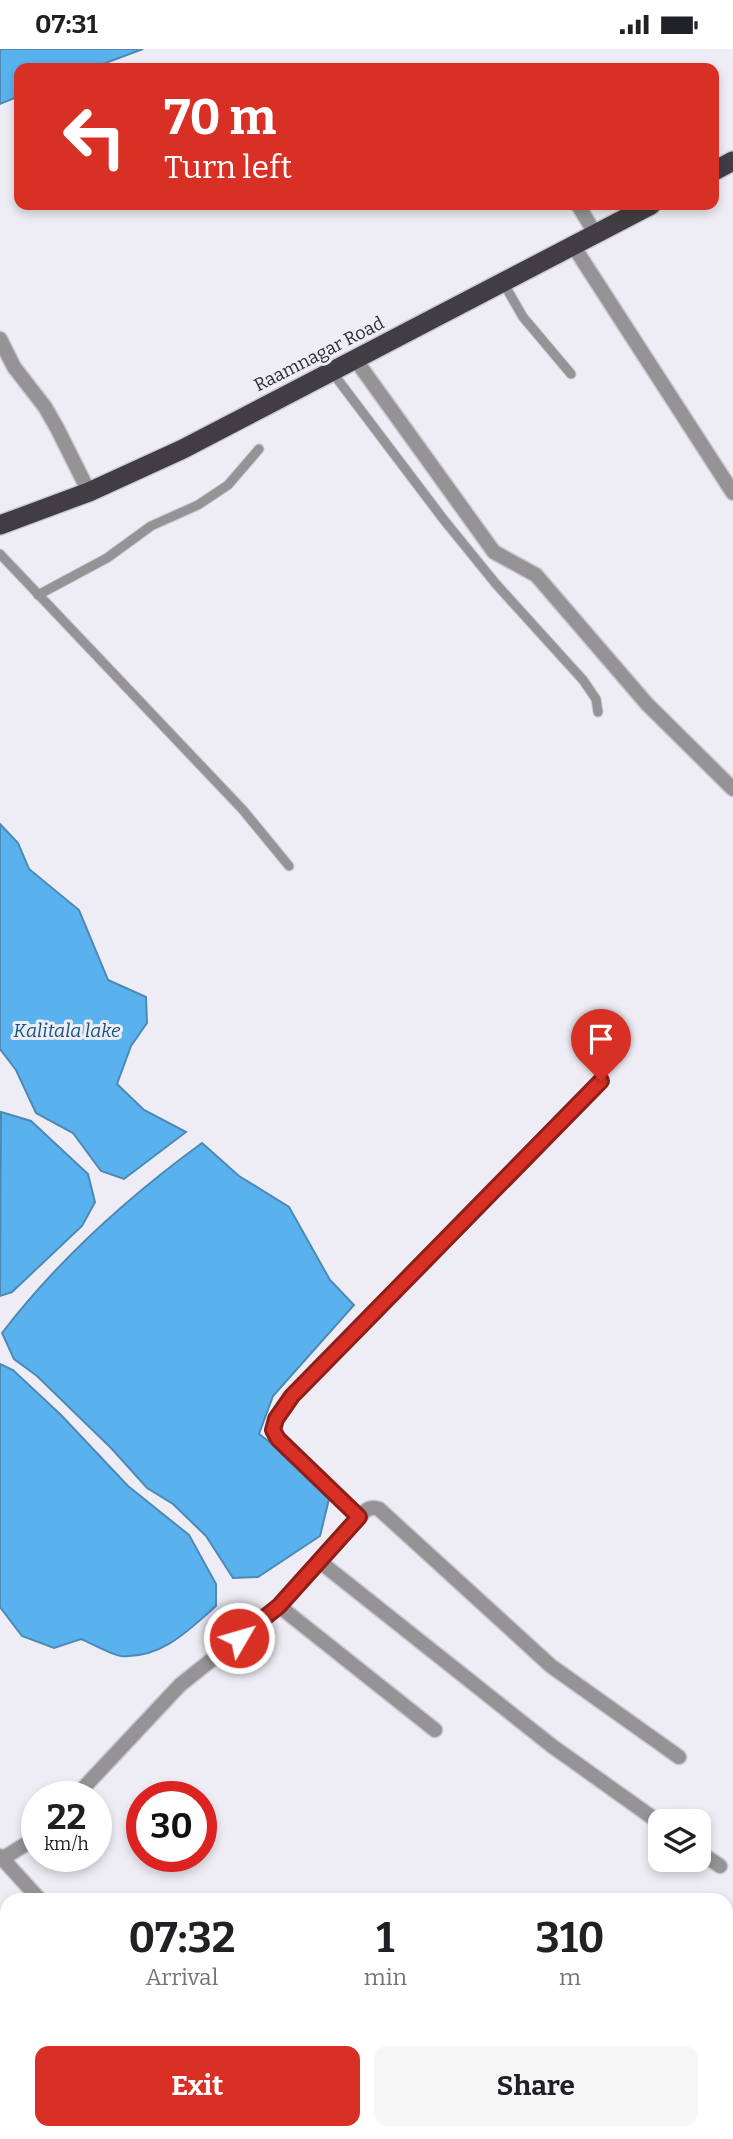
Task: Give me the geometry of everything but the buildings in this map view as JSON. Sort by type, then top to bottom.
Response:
[{"type":"highway","name":"Raamnagar Road","points":[[0,525],[89,492],[183,449],[642,210]]},
{"type":"street","points":[[581,210],[596,235]]},
{"type":"street","points":[[574,247],[733,493]]},
{"type":"street","points":[[0,339],[14,367],[51,418],[89,492]]},
{"type":"street","points":[[355,359],[495,552],[536,575],[647,704],[733,789]]},
{"type":"street","points":[[359,1517],[278,1439],[273,1430],[276,1419],[292,1396],[601,1081]]},
{"type":"street","points":[[90,1781],[180,1685],[279,1606],[367,1508],[379,1509],[551,1666],[678,1757]]},
{"type":"street","points":[[319,1561],[552,1746],[648,1814]]},
{"type":"street","points":[[279,1606],[435,1730]]},
{"type":"street","points":[[21,1846],[1,1857],[34,1893]]},
{"type":"street","points":[[711,1860],[720,1866]]},
{"type":"lane","points":[[504,284],[523,317],[571,374]]},
{"type":"lane","points":[[331,370],[453,531],[583,680],[596,699],[598,712]]},
{"type":"lane","points":[[38,595],[107,558],[150,526],[198,505],[228,485],[259,449]]},
{"type":"lane","points":[[0,554],[243,810],[289,866]]},
{"type":"water","points":[[0,49],[143,49],[105,63],[14,63],[14,98],[0,104]]},
{"type":"water","name":"Kalitala lake","points":[[0,824],[18,843],[29,869],[79,910],[108,980],[146,997],[147,1023],[131,1046],[117,1084],[144,1110],[186,1132],[124,1179],[101,1171],[73,1133],[36,1113],[16,1070],[0,1049]]},
{"type":"water","points":[[1,1112],[31,1121],[88,1174],[95,1202],[82,1226],[12,1292],[0,1296]]},
{"type":"water","points":[[202,1143],[239,1176],[289,1207],[330,1280],[354,1305],[273,1396],[259,1434],[299,1464],[330,1495],[320,1536],[258,1577],[233,1578],[206,1536],[173,1504],[147,1488],[112,1449],[37,1376],[14,1359],[2,1333],[46,1280],[95,1231],[147,1185]]},
{"type":"water","points":[[0,1364],[13,1370],[61,1415],[128,1486],[189,1535],[216,1584],[216,1606],[162,1648],[135,1656],[121,1656],[81,1639],[54,1648],[22,1636],[0,1607]]},
{"type":"route","points":[[239,1638],[279,1606],[359,1517],[278,1439],[273,1430],[276,1419],[292,1396],[601,1081]]}]
